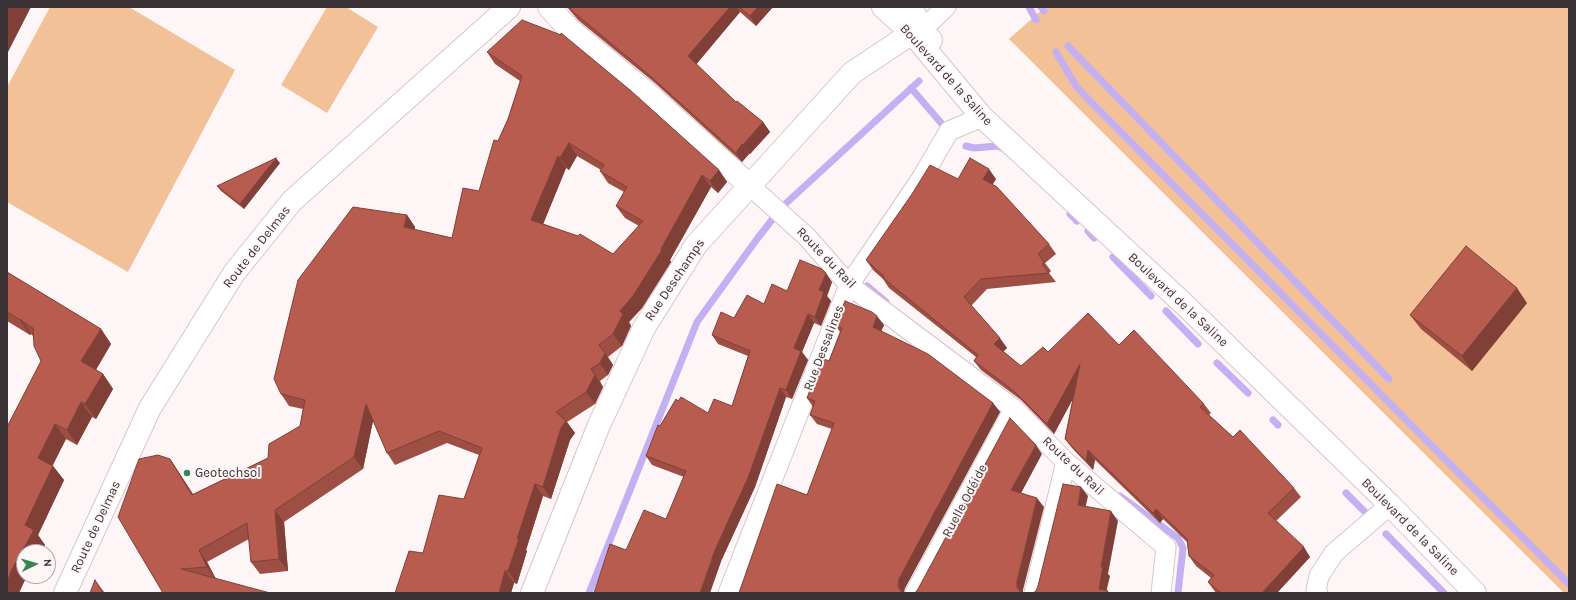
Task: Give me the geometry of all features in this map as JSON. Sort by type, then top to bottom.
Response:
[{"type":"main road","name":"Route de Delmas","points":[[65,593],[150,408],[234,272],[292,201],[509,7]]},
{"type":"main road","name":"Route du Rail","points":[[549,7],[568,28],[647,93],[750,185]]},
{"type":"main road","name":"Boulevard de la Saline","points":[[883,7],[917,31],[990,105],[1491,593]]},
{"type":"main road","name":"Boulevard de la Saline","points":[[911,7],[917,31],[982,117],[1185,305],[1390,505],[1475,593]]},
{"type":"main road","name":"Rue Deschamps","points":[[532,593],[600,425],[644,328],[696,245],[852,73],[917,31]]},
{"type":"street","points":[[917,31],[946,7]]},
{"type":"street","name":"Rue Dessalines","points":[[728,593],[849,285],[921,179],[949,131],[982,117]]},
{"type":"street","name":"Route du Rail","points":[[750,185],[807,236],[849,285],[1014,409],[1066,462],[1166,547],[1161,593]]},
{"type":"street","name":"Ruelle Odéide","points":[[915,593],[1014,409]]},
{"type":"street","points":[[1034,593],[1066,462]]},
{"type":"street","points":[[1318,593],[1316,590],[1319,576],[1334,553],[1390,505]]},
{"type":"shaded area","points":[[50,7],[129,7],[235,70],[128,272],[7,202],[7,87]]},
{"type":"shaded area","points":[[327,7],[346,7],[378,27],[327,113],[281,85]]},
{"type":"shaded area","points":[[1045,7],[1569,7],[1569,593],[1564,593],[1009,39]]},
{"type":"building","points":[[570,7],[730,7],[688,56],[736,102],[737,101],[763,122],[743,145],[742,144],[736,153],[648,74],[571,10]]},
{"type":"building","points":[[739,7],[758,7],[750,16]]},
{"type":"building","points":[[522,20],[561,35],[561,33],[630,90],[719,170],[710,181],[702,175],[661,249],[662,250],[633,296],[620,311],[623,314],[613,334],[599,345],[605,353],[600,363],[591,369],[595,375],[586,392],[556,412],[566,421],[561,428],[543,487],[535,484],[517,539],[519,539],[508,571],[505,571],[499,593],[395,593],[409,551],[423,553],[439,495],[464,499],[482,448],[439,431],[387,453],[366,404],[354,457],[275,510],[279,559],[251,562],[247,523],[199,550],[207,567],[181,569],[270,593],[163,593],[118,517],[139,459],[158,455],[170,459],[192,495],[268,458],[269,444],[300,426],[305,400],[281,394],[274,379],[298,280],[353,207],[407,215],[404,227],[452,238],[463,188],[479,191],[494,140],[498,141],[508,119],[522,76],[487,52]],"holes":[[[569,143],[604,165],[600,171],[627,187],[616,206],[643,221],[613,254],[580,234],[578,236],[531,220],[558,156],[560,158]]]},
{"type":"building","points":[[276,158],[240,204],[217,186]]},
{"type":"building","points":[[970,158],[989,169],[983,179],[997,187],[1049,244],[1038,254],[1044,262],[1042,264],[1049,273],[981,279],[964,297],[1000,338],[994,344],[1021,366],[1043,347],[1048,352],[1088,313],[1119,345],[1134,330],[1204,404],[1200,407],[1233,437],[1240,430],[1294,488],[1268,513],[1304,547],[1262,593],[1221,593],[1208,582],[1214,575],[1189,556],[1187,539],[1156,509],[1153,513],[1088,450],[1086,461],[1065,439],[1080,364],[1047,424],[1014,391],[974,361],[978,355],[883,278],[884,276],[866,260],[912,194],[930,165],[958,179]]},
{"type":"building","points":[[1466,246],[1517,288],[1462,356],[1410,315]]},
{"type":"building","points":[[800,260],[822,269],[826,273],[819,290],[824,292],[815,317],[808,314],[794,348],[801,351],[786,390],[780,388],[748,478],[715,550],[700,593],[594,593],[610,544],[626,550],[644,510],[666,519],[686,471],[646,456],[658,425],[660,426],[676,399],[678,401],[681,397],[708,413],[714,399],[732,406],[750,351],[712,335],[721,312],[734,318],[747,295],[764,304],[772,284],[787,291]]},
{"type":"building","points":[[7,272],[101,329],[81,361],[103,374],[85,404],[81,402],[67,430],[55,424],[38,458],[53,466],[25,525],[34,530],[26,544],[16,544],[16,562],[7,582],[7,427],[41,361],[34,346],[33,328],[21,319],[20,320],[7,312]]},
{"type":"building","points":[[845,301],[872,312],[877,316],[873,327],[928,354],[993,403],[899,579],[898,585],[903,593],[739,593],[777,484],[807,495],[834,423],[810,415],[815,401],[807,398],[822,358],[829,361],[842,328],[835,325]]},
{"type":"building","points":[[1010,418],[1036,445],[1011,490],[1037,498],[1017,581],[1017,587],[1022,593],[915,593],[918,589]]},
{"type":"building","points":[[1063,484],[1081,487],[1078,505],[1111,511],[1101,567],[1103,567],[1099,589],[1108,591],[1107,593],[1033,593],[1036,591],[1038,586]]},
{"type":"building","points":[[95,580],[103,593],[90,593]]},
{"type":"waterway","points":[[1029,7],[1036,20]]},
{"type":"waterway","points":[[1041,7],[1044,11]]},
{"type":"waterway","points":[[1068,46],[1389,379]]},
{"type":"waterway","points":[[1056,52],[1076,86],[1088,99],[1569,584]]},
{"type":"waterway","points":[[589,593],[697,322],[782,207],[919,81]]},
{"type":"waterway","points":[[911,88],[942,124]]},
{"type":"waterway","points":[[966,146],[974,148],[997,146],[1005,149]]},
{"type":"waterway","points":[[1070,214],[1077,221]]},
{"type":"waterway","points":[[1088,231],[1094,238]]},
{"type":"waterway","points":[[1113,257],[1151,296]]},
{"type":"waterway","points":[[867,286],[886,302]]},
{"type":"waterway","points":[[1166,311],[1198,344]]},
{"type":"waterway","points":[[1217,363],[1248,393]]},
{"type":"waterway","points":[[1273,420],[1278,425]]},
{"type":"waterway","points":[[1346,493],[1365,512]]},
{"type":"waterway","points":[[1120,496],[1178,538],[1183,548],[1178,593]]},
{"type":"waterway","points":[[1386,534],[1444,593]]},
{"type":"place","name":"Geotechsol","points":[[187,473]]}]
